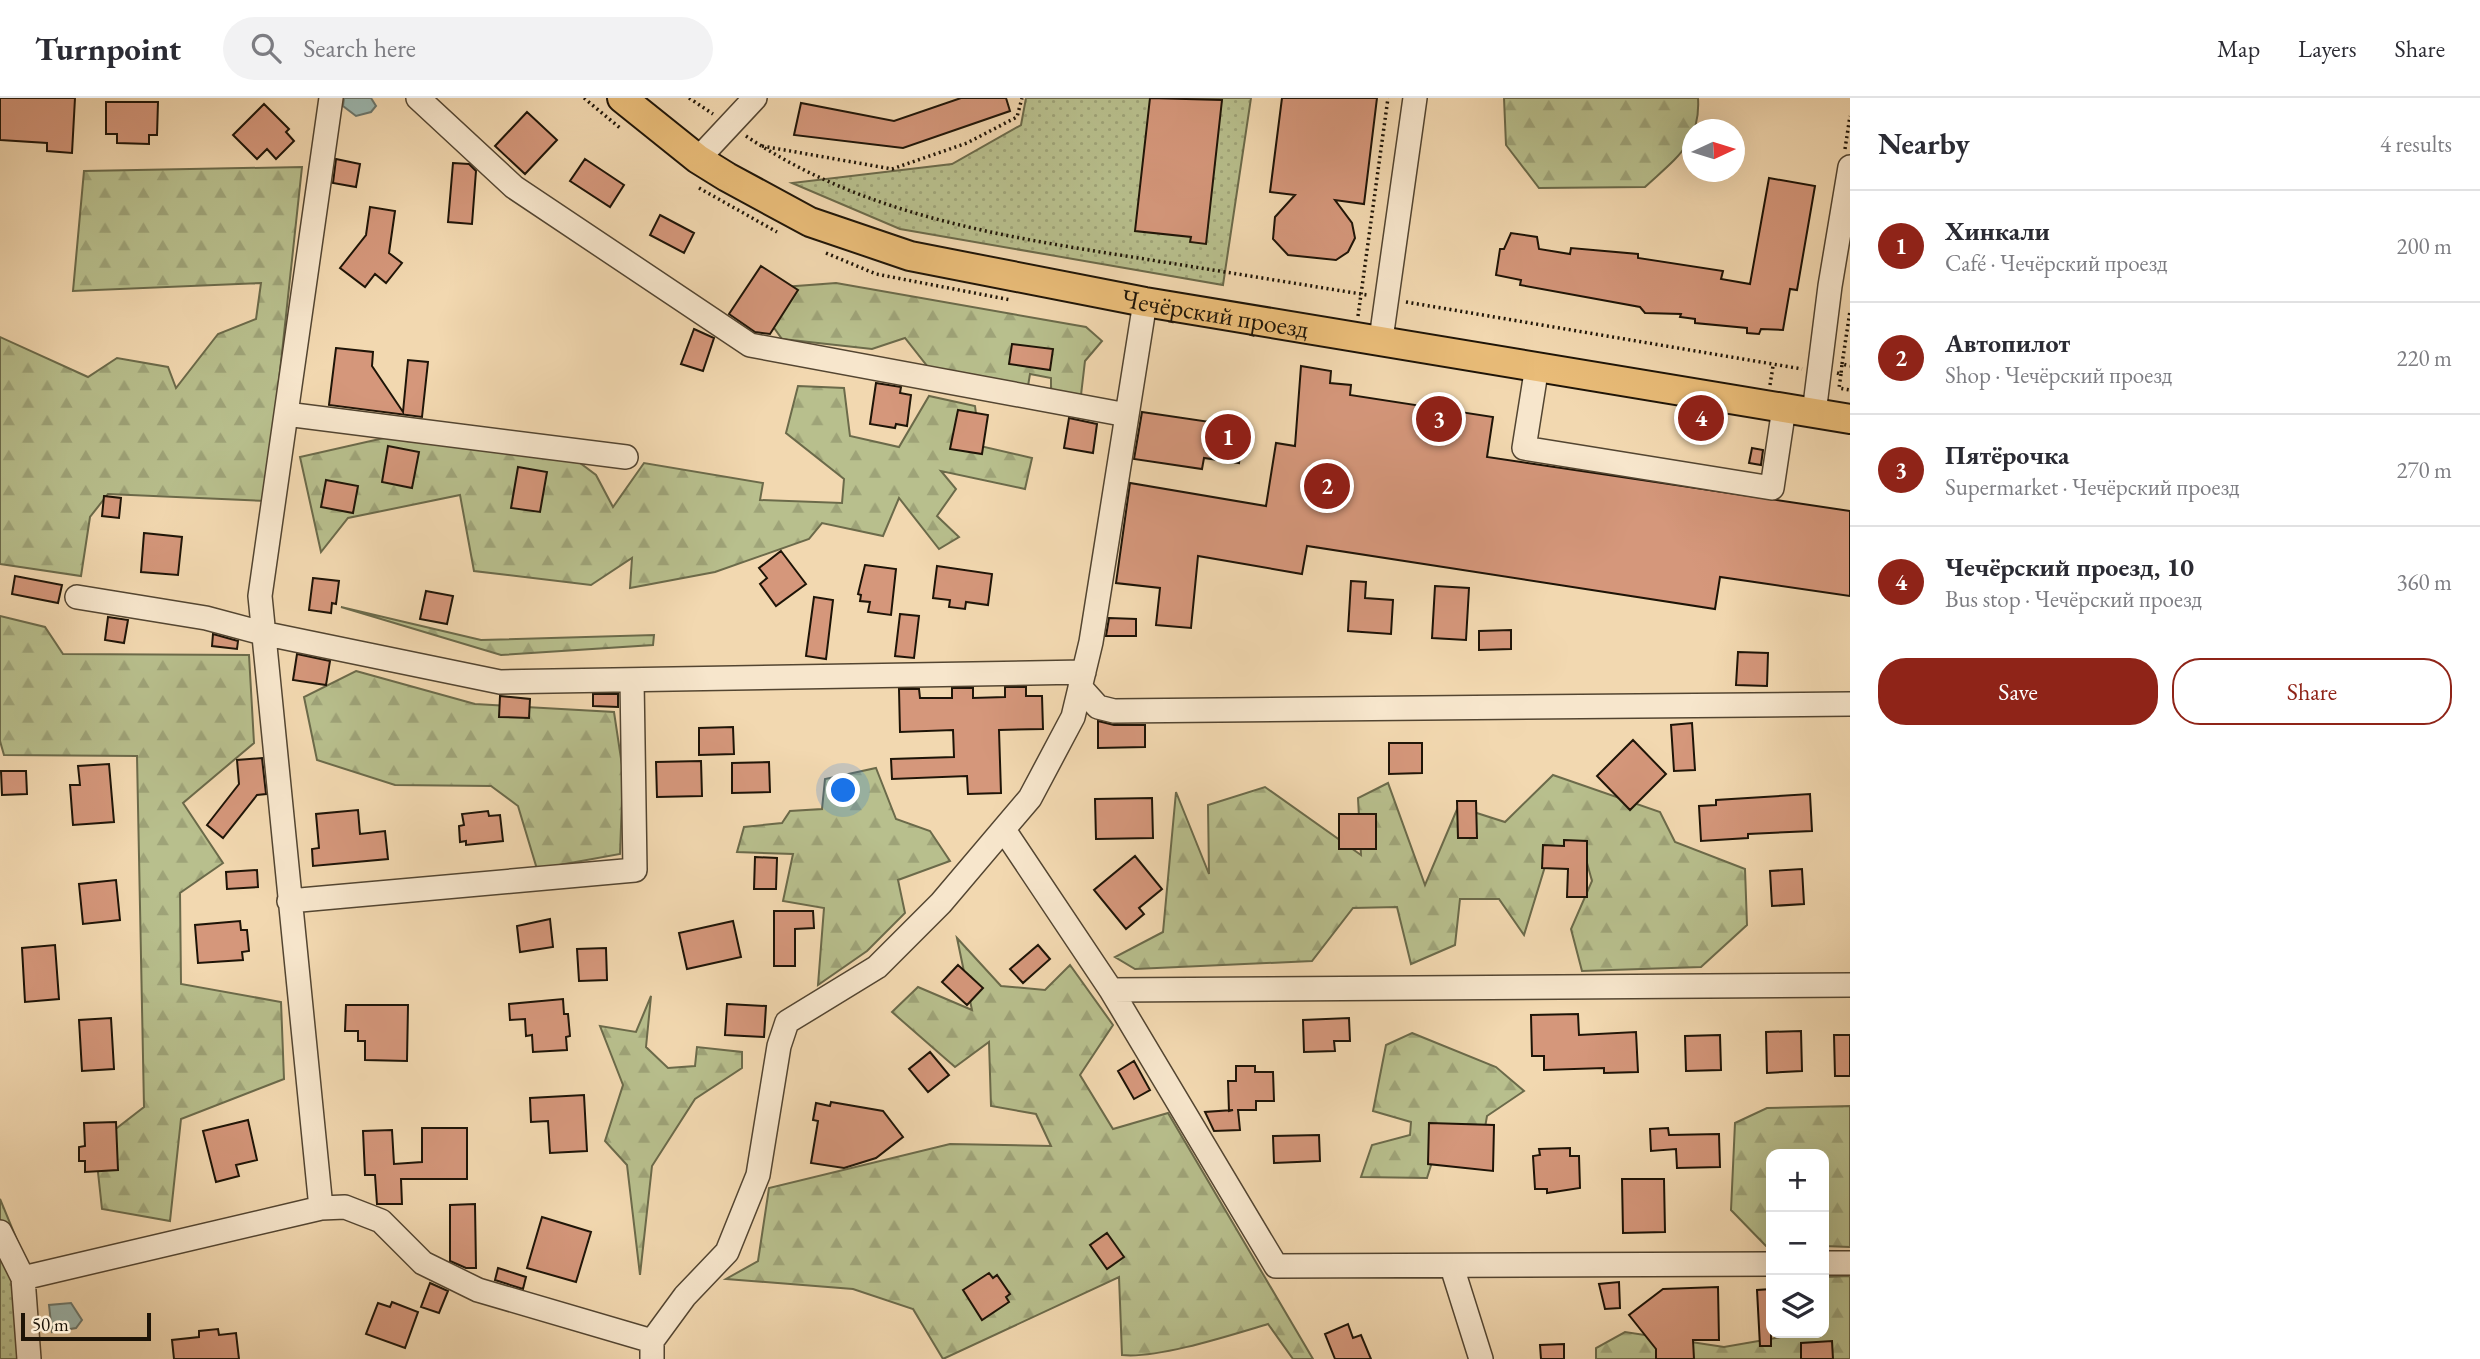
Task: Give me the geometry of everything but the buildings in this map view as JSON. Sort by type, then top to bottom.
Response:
[{"type":"main road","name":"Чечёрский проезд","points":[[613,107],[810,222],[909,256],[1145,302],[1850,419]]},
{"type":"street","points":[[321,1208],[260,596],[331,98]]},
{"type":"street","points":[[418,98],[514,187],[750,345],[1127,415]]},
{"type":"street","points":[[698,159],[755,98]]},
{"type":"street","points":[[1368,337],[1387,298],[1415,98]]},
{"type":"street","points":[[1814,413],[1830,373],[1850,167]]},
{"type":"street","points":[[23,1278],[321,1208],[345,1207],[381,1221],[423,1263],[478,1290],[652,1350],[685,1296],[727,1252],[758,1175],[779,1046],[787,1022],[877,967],[941,904],[1030,798],[1073,717],[1082,679],[1145,302]]},
{"type":"street","points":[[1537,366],[1524,448],[1772,488],[1784,408]]},
{"type":"street","points":[[286,414],[626,457]]},
{"type":"street","points":[[77,597],[206,618],[262,633],[500,682],[1082,679]]},
{"type":"street","points":[[1082,679],[1098,707],[1114,710],[1850,704]]},
{"type":"street","points":[[289,901],[635,870],[632,680]]},
{"type":"street","points":[[1004,830],[1111,990],[1276,1266],[1766,1264]]},
{"type":"street","points":[[1111,990],[1850,985]]},
{"type":"street","points":[[0,1232],[23,1278],[29,1359]]},
{"type":"street","points":[[1829,1263],[1850,1263]]},
{"type":"street","points":[[1452,1267],[1482,1359]]},
{"type":"path","points":[[584,98],[613,107]]},
{"type":"path","points":[[690,98],[788,163],[870,201],[972,229],[1760,364],[1830,373],[1842,364],[1850,311]]},
{"type":"path","points":[[760,146],[892,169],[967,143],[1017,117],[1022,98]]},
{"type":"path","points":[[1368,337],[1361,294],[1388,98]]},
{"type":"path","points":[[1842,364],[1850,366]]},
{"type":"path","points":[[1830,373],[1839,388],[1850,390]]},
{"type":"green space","points":[[1026,98],[1251,98],[1223,285],[900,229],[792,183],[952,164],[1021,125]]},
{"type":"green space","points":[[1504,98],[1698,98],[1697,119],[1682,119],[1682,151],[1645,187],[1539,188],[1506,145]]},
{"type":"green space","points":[[302,167],[266,501],[108,494],[90,517],[81,576],[0,564],[0,337],[88,377],[117,358],[168,367],[176,388],[218,334],[256,319],[261,283],[73,291],[84,171]]},
{"type":"green space","points":[[836,283],[1086,327],[1102,341],[1085,361],[1081,395],[1051,394],[1051,378],[1030,374],[1028,386],[928,367],[905,338],[872,349],[782,339],[767,318],[783,287]]},
{"type":"green space","points":[[798,386],[844,388],[850,436],[899,447],[929,396],[975,406],[980,446],[1032,458],[1025,489],[941,471],[956,489],[937,516],[959,537],[939,549],[899,498],[883,536],[822,523],[809,539],[715,572],[630,588],[632,558],[591,585],[474,571],[460,495],[348,518],[321,552],[300,457],[406,433],[568,454],[596,475],[613,507],[644,463],[763,483],[760,500],[842,503],[844,479],[786,433]]},
{"type":"green space","points":[[341,607],[481,640],[654,635],[653,645],[501,655]]},
{"type":"green space","points":[[0,616],[45,627],[63,654],[249,655],[254,743],[183,803],[223,863],[180,893],[181,984],[281,1002],[284,1079],[181,1119],[170,1221],[102,1209],[95,1145],[144,1107],[137,756],[4,755],[0,741]]},
{"type":"green space","points":[[356,671],[475,704],[614,712],[623,772],[620,854],[537,869],[518,806],[491,786],[395,785],[317,760],[304,697]]},
{"type":"green space","points":[[876,768],[896,819],[930,831],[950,861],[898,880],[905,913],[867,951],[818,985],[824,908],[783,901],[793,854],[737,852],[744,827],[782,823],[790,811],[822,809],[825,779]]},
{"type":"green space","points":[[1553,775],[1660,812],[1675,842],[1745,869],[1747,925],[1701,967],[1582,971],[1571,929],[1592,881],[1582,845],[1547,860],[1524,935],[1499,899],[1460,899],[1455,945],[1411,964],[1397,907],[1353,908],[1312,961],[1135,969],[1115,957],[1163,932],[1176,792],[1209,874],[1208,805],[1265,787],[1361,855],[1358,798],[1388,783],[1425,885],[1458,807],[1505,822]]},
{"type":"green space","points":[[957,938],[1001,986],[1045,990],[1070,965],[1113,1025],[1080,1075],[1113,1129],[1168,1113],[1313,1359],[1293,1359],[1268,1324],[1174,1350],[1122,1355],[1119,1277],[943,1359],[913,1309],[853,1289],[726,1279],[758,1261],[769,1188],[950,1144],[1051,1146],[1036,1114],[991,1106],[989,1042],[955,1067],[892,1012],[918,987],[972,1010]]},
{"type":"green space","points":[[651,996],[646,1047],[668,1068],[695,1066],[697,1047],[742,1052],[742,1068],[695,1099],[652,1166],[640,1275],[627,1165],[605,1141],[623,1085],[600,1026],[636,1032]]},
{"type":"green space","points":[[1412,1033],[1496,1067],[1524,1091],[1487,1116],[1483,1139],[1439,1140],[1427,1178],[1361,1177],[1372,1145],[1410,1135],[1411,1122],[1373,1111],[1386,1045]]},
{"type":"green space","points":[[1850,1106],[1850,1247],[1829,1246],[1829,1149],[1766,1149],[1766,1246],[1731,1210],[1735,1123],[1767,1108]]},
{"type":"green space","points":[[0,1199],[29,1269],[34,1359],[0,1359]]},
{"type":"green space","points":[[1850,1276],[1850,1359],[1596,1359],[1596,1348],[1625,1332],[1724,1347],[1775,1338],[1829,1338],[1829,1277]]},
{"type":"water","points":[[344,98],[371,98],[376,106],[371,112],[356,116],[343,106]]},
{"type":"water","points":[[71,1303],[82,1320],[76,1328],[52,1332],[49,1305]]},
{"type":"place","name":"Чечёрский проезд, 10","points":[[1701,418]]},
{"type":"place","name":"Пятёрочка","points":[[1439,419]]},
{"type":"place","name":"Хинкали","points":[[1228,437]]},
{"type":"place","name":"Автопилот","points":[[1327,486]]}]
